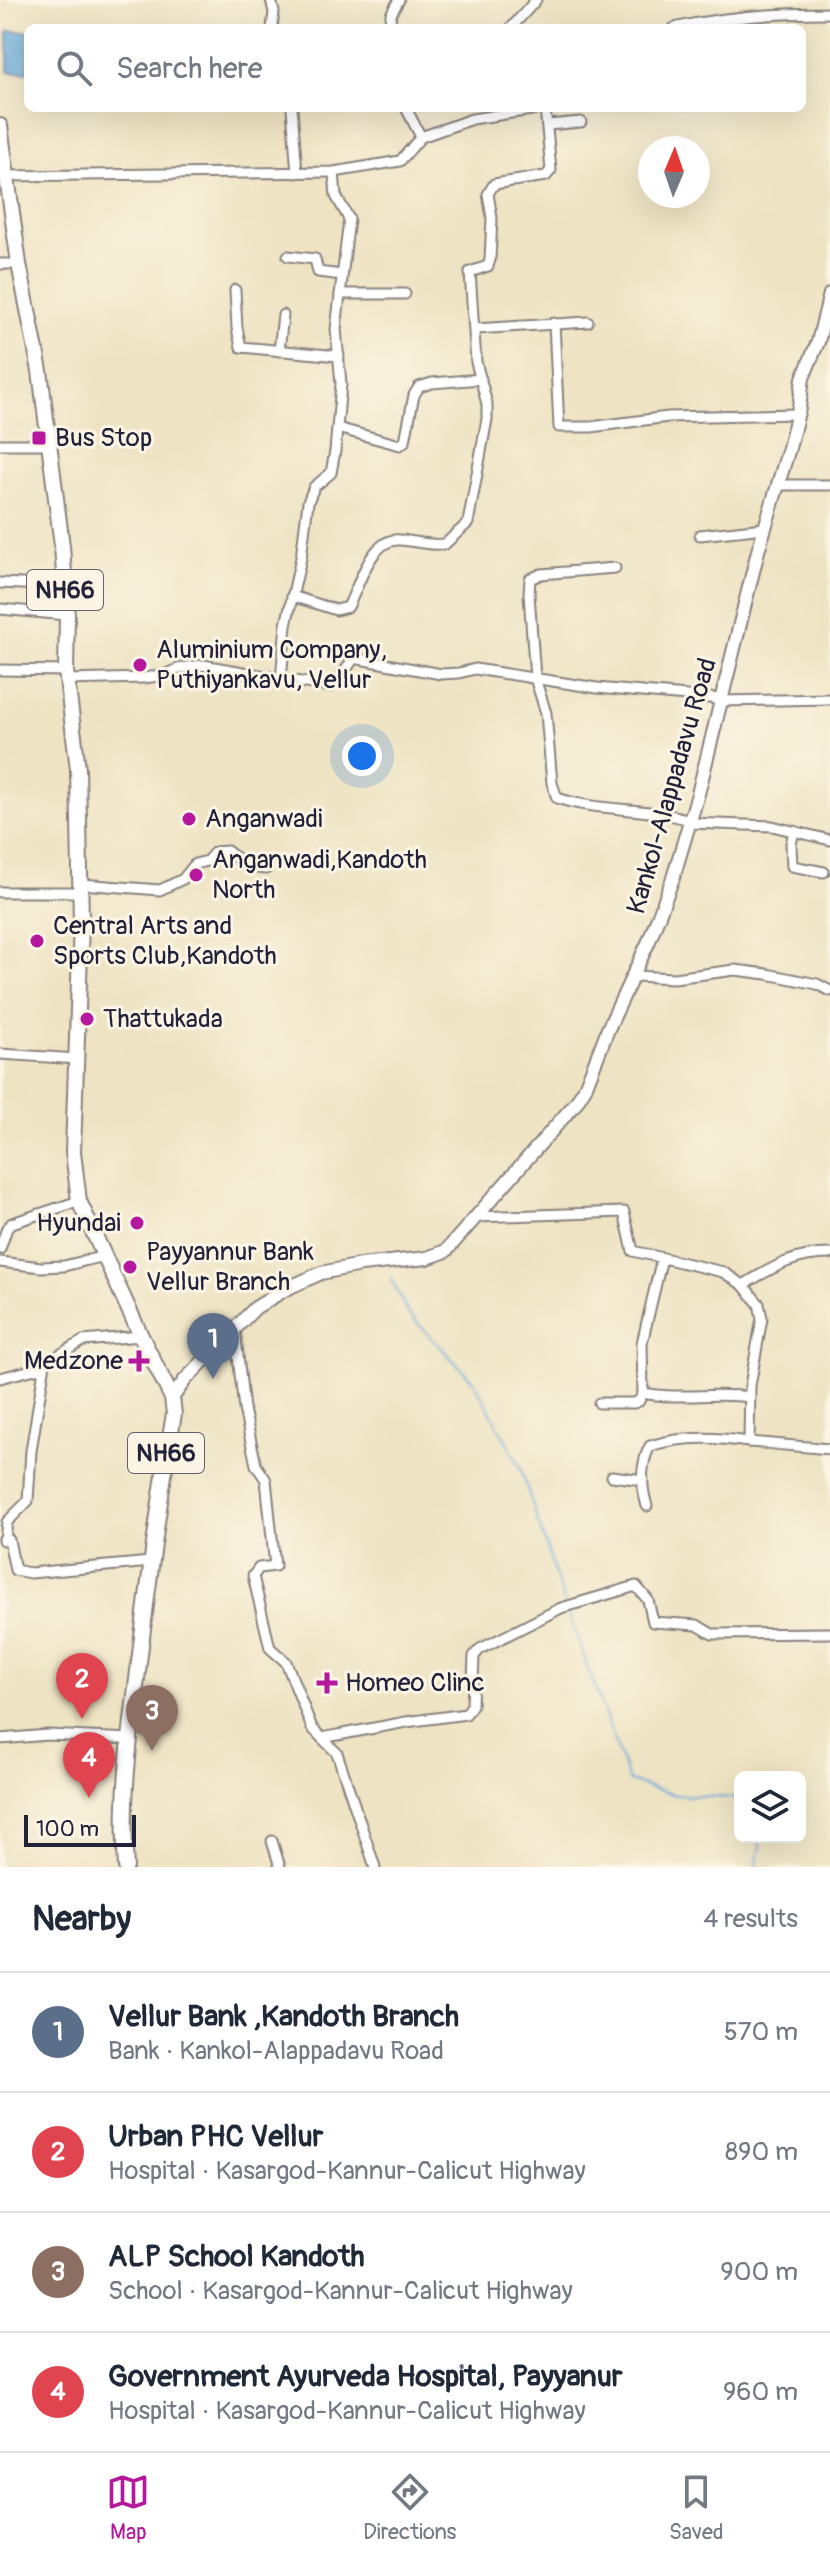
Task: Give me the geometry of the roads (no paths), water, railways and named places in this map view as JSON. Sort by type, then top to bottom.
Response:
[{"type":"highway","name":"NH66","points":[[0,126],[4,176],[40,371],[62,546],[67,615],[66,675],[78,769],[81,888],[73,1152],[79,1201],[172,1398],[174,1414],[151,1562],[130,1739],[124,1801],[126,1867]]},
{"type":"main road","name":"Kankol-Alappadavu Road","points":[[172,1398],[185,1380],[255,1308],[286,1289],[321,1273],[427,1258],[446,1251],[575,1104],[585,1088],[673,878],[729,673],[764,528],[797,414],[803,378],[818,342],[830,294]]},
{"type":"street","points":[[271,0],[272,24]]},
{"type":"street","points":[[390,24],[399,0]]},
{"type":"street","points":[[515,24],[536,0]]},
{"type":"street","points":[[692,24],[767,13],[830,13]]},
{"type":"street","points":[[292,112],[297,173]]},
{"type":"street","points":[[408,112],[421,137]]},
{"type":"street","points":[[4,176],[334,172],[400,161],[421,137],[472,119],[518,112]]},
{"type":"street","points":[[292,596],[343,610],[348,607],[381,543],[397,539],[445,544],[468,523],[487,419],[487,404],[476,362],[470,272],[488,266],[490,260],[492,218],[488,194],[494,184],[546,176],[551,170],[546,112]]},
{"type":"street","points":[[548,125],[581,122]]},
{"type":"street","points":[[281,679],[286,625],[301,558],[308,502],[314,487],[331,473],[337,428],[341,384],[336,329],[349,219],[336,196],[334,172]]},
{"type":"street","points":[[288,256],[315,259],[318,272],[342,275]]},
{"type":"street","points":[[0,264],[19,264]]},
{"type":"street","points":[[235,290],[241,347],[339,356]]},
{"type":"street","points":[[340,294],[405,294]]},
{"type":"street","points":[[279,351],[283,315]]},
{"type":"street","points":[[475,329],[588,322]]},
{"type":"street","points":[[554,323],[559,427],[563,429],[668,417],[797,414]]},
{"type":"street","points":[[337,428],[400,445],[405,441],[414,395],[419,387],[481,379]]},
{"type":"street","points":[[0,444],[49,444]]},
{"type":"street","points":[[777,485],[830,485]]},
{"type":"street","points":[[700,535],[764,528]]},
{"type":"street","points":[[615,568],[541,574],[530,579],[535,678],[546,713],[552,783],[557,798],[571,803],[642,811],[690,822],[772,826],[830,840]]},
{"type":"street","points":[[0,583],[64,586]]},
{"type":"street","points":[[0,609],[67,615]]},
{"type":"street","points":[[0,670],[145,678],[203,665],[330,687],[336,684],[354,658],[441,674],[475,669],[597,688],[720,700],[830,699]]},
{"type":"street","points":[[794,831],[792,866],[824,872]]},
{"type":"street","points":[[0,892],[81,888],[160,890],[183,879],[195,864],[207,861],[215,852],[227,851],[248,867],[266,869]]},
{"type":"street","points":[[634,976],[674,978],[735,970],[817,984],[830,991]]},
{"type":"street","points":[[0,1054],[78,1059]]},
{"type":"street","points":[[0,1249],[7,1228],[12,1223],[79,1201]]},
{"type":"street","points":[[476,1217],[624,1212],[633,1251],[723,1272],[743,1285],[759,1304],[762,1318],[750,1397],[749,1442]]},
{"type":"street","points":[[743,1285],[797,1257],[830,1254]]},
{"type":"street","points":[[0,1262],[41,1267],[64,1266],[104,1256]]},
{"type":"street","points":[[599,1403],[634,1403],[643,1393],[642,1343],[662,1258]]},
{"type":"street","points":[[235,1329],[244,1409],[256,1465],[266,1480],[268,1494],[275,1566],[259,1568],[253,1576],[270,1648],[286,1662],[312,1728],[337,1753],[375,1867]]},
{"type":"street","points":[[0,1378],[35,1369],[83,1341],[141,1336]]},
{"type":"street","points":[[45,1363],[31,1451],[28,1501],[7,1522],[2,1540],[9,1540],[15,1570],[30,1573],[151,1562]]},
{"type":"street","points":[[643,1393],[688,1398],[723,1394],[750,1397]]},
{"type":"street","points":[[647,1506],[643,1480],[645,1456],[650,1446],[696,1438],[830,1449]]},
{"type":"street","points":[[612,1476],[643,1480]]},
{"type":"street","points":[[322,1738],[466,1714],[472,1705],[476,1653],[519,1628],[565,1607],[636,1586],[648,1600],[653,1622],[697,1625],[712,1634],[830,1633]]},
{"type":"street","points":[[0,1739],[48,1735],[130,1739]]},
{"type":"street","points":[[272,1841],[280,1867]]},
{"type":"water","points":[[8,31],[24,31],[24,72],[8,72]]},
{"type":"waterway","points":[[391,1279],[408,1313],[475,1383],[520,1467],[565,1604]]},
{"type":"waterway","points":[[567,1610],[629,1781],[675,1795],[734,1798]]},
{"type":"waterway","points":[[756,1867],[759,1843]]},
{"type":"place","name":"Bus Stop","points":[[39,438]]},
{"type":"place","name":"Aluminium Company, Puthiyankavu, Vellur","points":[[140,665]]},
{"type":"place","name":"Anganwadi","points":[[189,819]]},
{"type":"place","name":"Anganwadi,Kandoth North","points":[[196,875]]},
{"type":"place","name":"Central Arts and Sports Club,Kandoth","points":[[37,941]]},
{"type":"place","name":"Thattukada","points":[[87,1019]]},
{"type":"place","name":"Hyundai","points":[[137,1223]]},
{"type":"place","name":"Payyannur Bank Vellur Branch","points":[[130,1267]]},
{"type":"place","name":"Medzone","points":[[139,1361]]},
{"type":"place","name":"Vellur Bank ,Kandoth Branch","points":[[213,1379]]},
{"type":"place","name":"Homeo Clinc","points":[[327,1683]]},
{"type":"place","name":"Urban PHC Vellur","points":[[82,1719]]},
{"type":"place","name":"ALP School Kandoth","points":[[152,1751]]},
{"type":"place","name":"Government Ayurveda Hospital, Payyanur","points":[[89,1798]]}]
